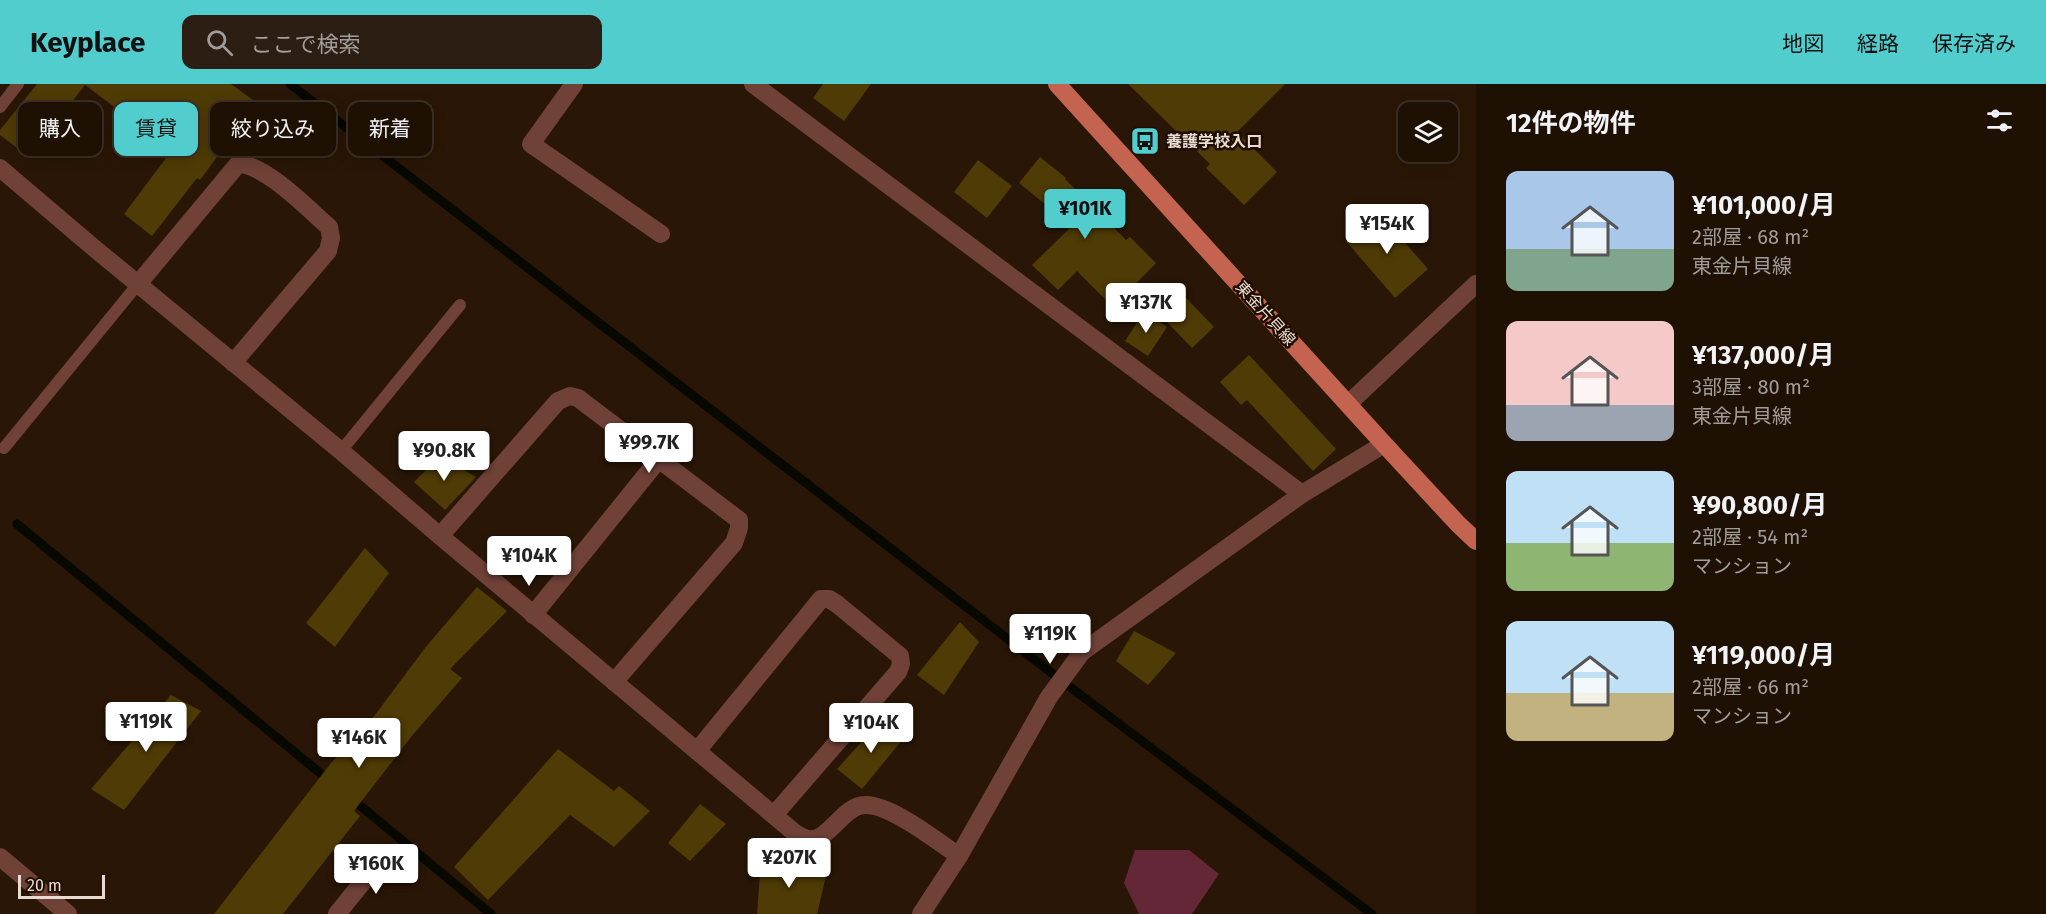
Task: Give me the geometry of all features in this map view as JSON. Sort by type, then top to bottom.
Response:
[{"type":"main road","name":"東金片貝線","points":[[1057,84],[1384,444],[1476,541]]},
{"type":"street","points":[[574,84],[531,144],[661,234]]},
{"type":"street","points":[[753,84],[1302,495]]},
{"type":"street","points":[[138,285],[238,164],[248,164],[267,175],[329,226],[332,238],[328,251],[233,363]]},
{"type":"street","points":[[0,168],[795,833],[807,839],[818,839],[855,806],[868,804],[891,811],[959,856]]},
{"type":"street","points":[[1348,404],[1476,284]]},
{"type":"street","points":[[440,537],[558,401],[570,396],[578,398],[739,520],[734,543],[614,682]]},
{"type":"street","points":[[921,914],[959,856],[1053,692],[1082,652],[1302,495],[1384,444]]},
{"type":"street","points":[[533,615],[658,459]]},
{"type":"street","points":[[697,751],[821,599],[828,599],[837,604],[900,656],[901,664],[898,672],[774,816]]},
{"type":"street","points":[[337,914],[386,853]]},
{"type":"street","points":[[0,857],[68,914]]},
{"type":"lane","points":[[0,107],[18,84]]},
{"type":"lane","points":[[4,448],[138,285]]},
{"type":"lane","points":[[341,451],[460,305]]},
{"type":"shaded area","points":[[1135,850],[1189,850],[1219,874],[1192,914],[1139,914],[1124,883]]},
{"type":"building","points":[[37,84],[231,84],[256,102],[210,102],[210,156],[218,156],[200,180],[197,178],[152,236],[124,214],[168,156],[198,156],[198,102],[114,102],[114,107],[85,85],[72,102],[23,102]]},
{"type":"building","points":[[823,84],[871,84],[844,121],[813,98]]},
{"type":"building","points":[[1128,84],[1285,84],[1237,132],[1277,172],[1244,205],[1206,168],[1210,164]]},
{"type":"building","points":[[18,108],[18,149],[0,135],[0,130]]},
{"type":"building","points":[[1040,157],[1066,178],[1126,240],[1130,237],[1156,263],[1113,307],[1077,271],[1058,290],[1032,265],[1072,226],[1019,183]]},
{"type":"building","points":[[978,160],[1012,186],[987,218],[954,192]]},
{"type":"building","points":[[1379,213],[1428,269],[1395,298],[1346,241]]},
{"type":"building","points":[[1186,298],[1214,327],[1192,348],[1164,319]]},
{"type":"building","points":[[1144,312],[1167,327],[1148,356],[1125,341]]},
{"type":"building","points":[[1249,355],[1336,449],[1313,471],[1247,400],[1241,405],[1220,382]]},
{"type":"building","points":[[440,456],[476,477],[445,510],[414,482]]},
{"type":"building","points":[[365,548],[389,573],[335,647],[306,623]]},
{"type":"building","points":[[477,587],[507,611],[450,669],[462,678],[411,737],[354,811],[360,816],[283,914],[214,914],[331,763],[375,715],[425,648]]},
{"type":"building","points":[[960,622],[979,642],[944,695],[917,675]]},
{"type":"building","points":[[1134,631],[1176,653],[1148,685],[1116,661]]},
{"type":"building","points":[[171,695],[201,711],[124,810],[91,789]]},
{"type":"building","points":[[883,718],[903,739],[862,789],[837,769]]},
{"type":"building","points":[[558,749],[614,791],[619,786],[650,811],[614,847],[570,815],[488,900],[454,867]]},
{"type":"building","points":[[700,804],[726,824],[690,861],[668,843]]},
{"type":"building","points":[[761,859],[827,872],[817,914],[757,914]]},
{"type":"waterway","points":[[290,84],[1066,684],[1372,914]]},
{"type":"waterway","points":[[17,524],[331,782]]},
{"type":"waterway","points":[[351,798],[491,914]]},
{"type":"place","name":"養護学校入口","points":[[1145,141]]}]
